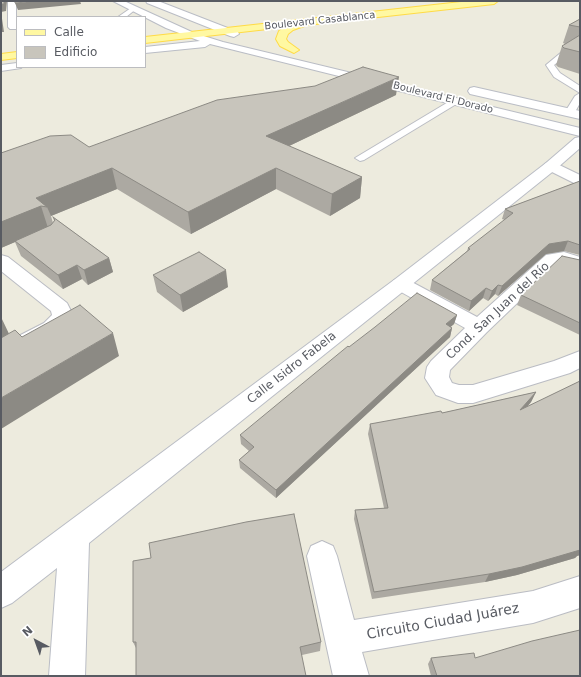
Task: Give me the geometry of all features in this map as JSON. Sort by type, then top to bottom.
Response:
[{"type":"main road","name":"Boulevard Casablanca","points":[[146,40],[494,1]]},
{"type":"main road","points":[[151,28],[227,20]]},
{"type":"main road","points":[[294,50],[284,44],[281,38],[283,33],[296,26],[316,22]]},
{"type":"main road","points":[[1,57],[16,55]]},
{"type":"street","points":[[12,1],[13,27]]},
{"type":"street","name":"Boulevard El Dorado","points":[[118,1],[190,35],[220,44],[580,132]]},
{"type":"street","points":[[150,1],[225,31],[254,40]]},
{"type":"street","points":[[146,50],[185,45],[220,44]]},
{"type":"street","points":[[274,45],[309,53]]},
{"type":"street","points":[[1,68],[16,66]]},
{"type":"street","name":"Boulevard El Dorado","points":[[462,88],[575,114]]},
{"type":"street","name":"Calle Isidro Fabela","points":[[1,592],[401,284],[552,166],[580,141]]},
{"type":"street","points":[[552,166],[580,181]]},
{"type":"street","points":[[1,355],[52,328],[63,317],[60,308],[6,255]]},
{"type":"street","name":"Cond. San Juan del Río","points":[[580,264],[564,258],[554,259],[479,327],[439,367],[437,378],[444,389],[458,394],[473,394],[562,367],[580,359]]},
{"type":"street","points":[[401,284],[479,327]]},
{"type":"street","points":[[67,676],[74,535]]},
{"type":"street","points":[[322,556],[351,676]]},
{"type":"street","name":"Circuito Ciudad Juárez","points":[[342,639],[533,607],[580,592]]},
{"type":"lane","points":[[122,16],[133,9]]},
{"type":"lane","points":[[572,48],[550,65],[557,75],[580,90]]},
{"type":"lane","points":[[575,114],[580,96]]},
{"type":"lane","points":[[360,158],[455,101]]},
{"type":"building","points":[[15,1],[38,1],[15,3]]},
{"type":"building","points":[[580,19],[580,27],[569,25]]},
{"type":"building","points":[[580,35],[580,52],[564,48],[562,46]]},
{"type":"building","points":[[363,67],[399,77],[266,136],[362,177],[332,194],[276,168],[188,212],[112,168],[36,198],[47,207],[41,206],[1,222],[1,153],[50,136],[71,135],[89,147],[217,100],[315,86]]},
{"type":"building","points":[[580,181],[580,245],[568,241],[549,244],[502,286],[498,285],[492,291],[486,288],[471,301],[432,280],[470,249],[468,248],[513,213],[505,209]]},
{"type":"building","points":[[53,217],[109,258],[84,270],[77,265],[58,275],[15,241],[51,225],[55,220]]},
{"type":"building","points":[[199,252],[226,270],[180,295],[153,275]]},
{"type":"building","points":[[562,256],[580,260],[580,323],[521,295]]},
{"type":"building","points":[[417,293],[457,315],[446,324],[452,328],[276,490],[239,460],[254,447],[240,435],[348,346],[349,347]]},
{"type":"building","points":[[80,305],[113,333],[1,398],[1,338],[15,330],[22,337]]},
{"type":"building","points":[[580,381],[580,550],[522,567],[489,574],[374,592],[355,510],[388,508],[370,424],[441,411],[442,413],[536,392],[520,410]]},
{"type":"building","points":[[294,514],[321,642],[300,647],[306,676],[136,676],[136,642],[133,642],[133,561],[151,558],[149,543],[246,522]]},
{"type":"building","points":[[580,630],[580,676],[437,676],[431,658],[474,653],[475,658],[532,641]]}]
